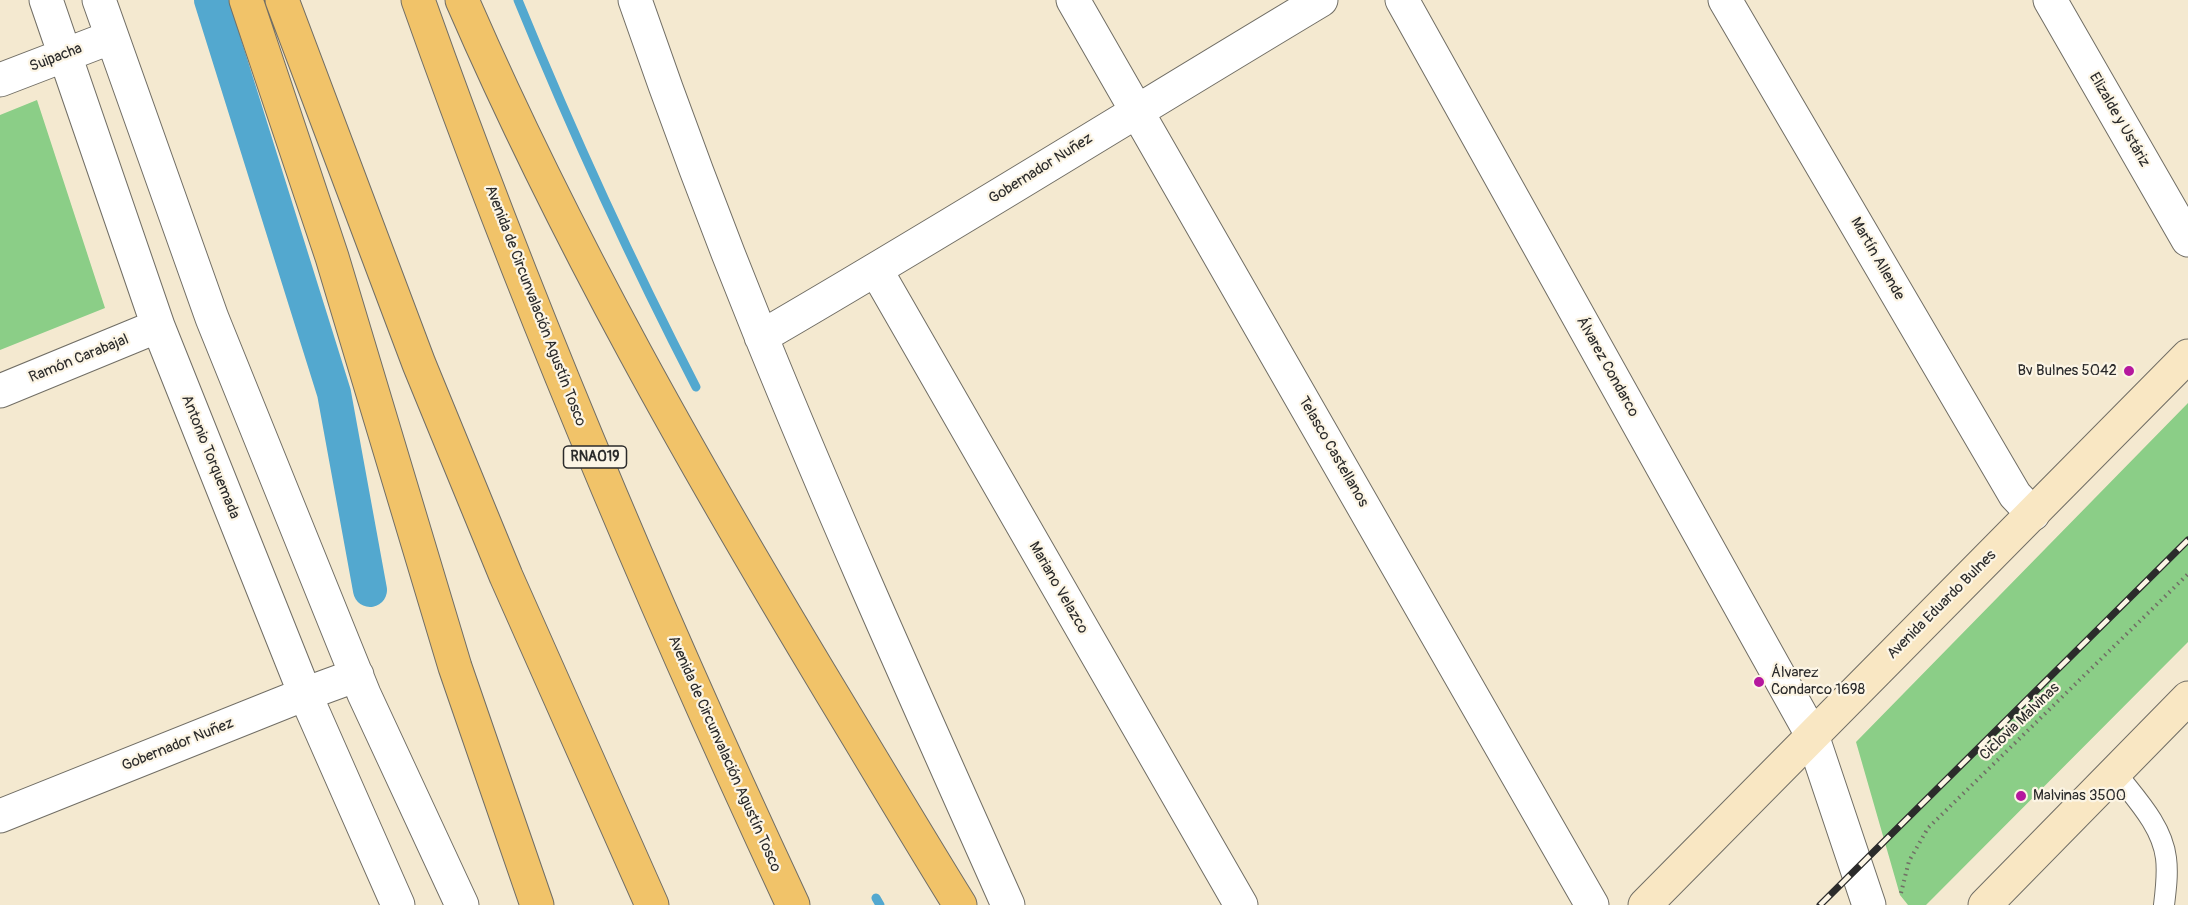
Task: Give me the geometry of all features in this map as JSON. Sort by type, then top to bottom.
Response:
[{"type":"highway","points":[[246,0],[332,257],[455,667],[537,905]]},
{"type":"highway","points":[[282,0],[427,385],[515,598],[652,905]]},
{"type":"highway","name":"Avenida de Circunvalación Agustín Tosco","points":[[418,0],[509,242],[596,459],[734,778],[793,905]]},
{"type":"highway","points":[[462,0],[561,213],[689,453],[960,905]]},
{"type":"main road","name":"Avenida Eduardo Bulnes","points":[[1645,905],[2188,356]]},
{"type":"main road","points":[[1985,905],[2188,698]]},
{"type":"street","name":"Antonio Torquemada","points":[[46,0],[158,326],[305,694],[398,905]]},
{"type":"street","points":[[99,0],[212,318],[364,694],[462,905]]},
{"type":"street","points":[[634,0],[699,178],[761,337],[891,641],[1008,905]]},
{"type":"street","name":"Telasco Castellanos","points":[[1073,0],[1592,905]]},
{"type":"street","name":"Gobernador Nuñez","points":[[761,337],[876,270],[1136,110],[1321,0]]},
{"type":"street","name":"Álvarez Condarco","points":[[1402,0],[1812,735],[1869,905]]},
{"type":"street","name":"Martín Allende","points":[[1725,0],[2015,495],[2033,514]]},
{"type":"street","name":"Elizalde y Ustáriz","points":[[2050,0],[2188,240]]},
{"type":"street","name":"Suipacha","points":[[0,80],[112,37]]},
{"type":"street","name":"Mariano Velazco","points":[[876,270],[1241,905]]},
{"type":"street","name":"Ramón Carabajal","points":[[0,392],[158,326]]},
{"type":"street","name":"Gobernador Nuñez","points":[[0,816],[357,675]]},
{"type":"lane","points":[[2116,772],[2153,821],[2160,837],[2166,856],[2164,905]]},
{"type":"path","name":"Ciclovia Malvinas","points":[[1900,894],[1909,861],[1928,828],[2188,574]]},
{"type":"green space","points":[[37,100],[105,308],[0,350],[0,115]]},
{"type":"green space","points":[[2188,403],[2188,642],[1926,905],[1908,905],[1900,895],[1856,742]]},
{"type":"waterway","points":[[211,0],[334,393],[370,590]]},
{"type":"waterway","points":[[518,0],[603,196],[696,387]]},
{"type":"waterway","points":[[876,898],[880,905]]},
{"type":"railway","points":[[1820,905],[2188,540]]},
{"type":"place","name":"Bv Bulnes 5042","points":[[2129,371]]},
{"type":"place","name":"Álvarez Condarco 1698","points":[[1759,682]]},
{"type":"place","name":"Malvinas 3500","points":[[2021,796]]}]
